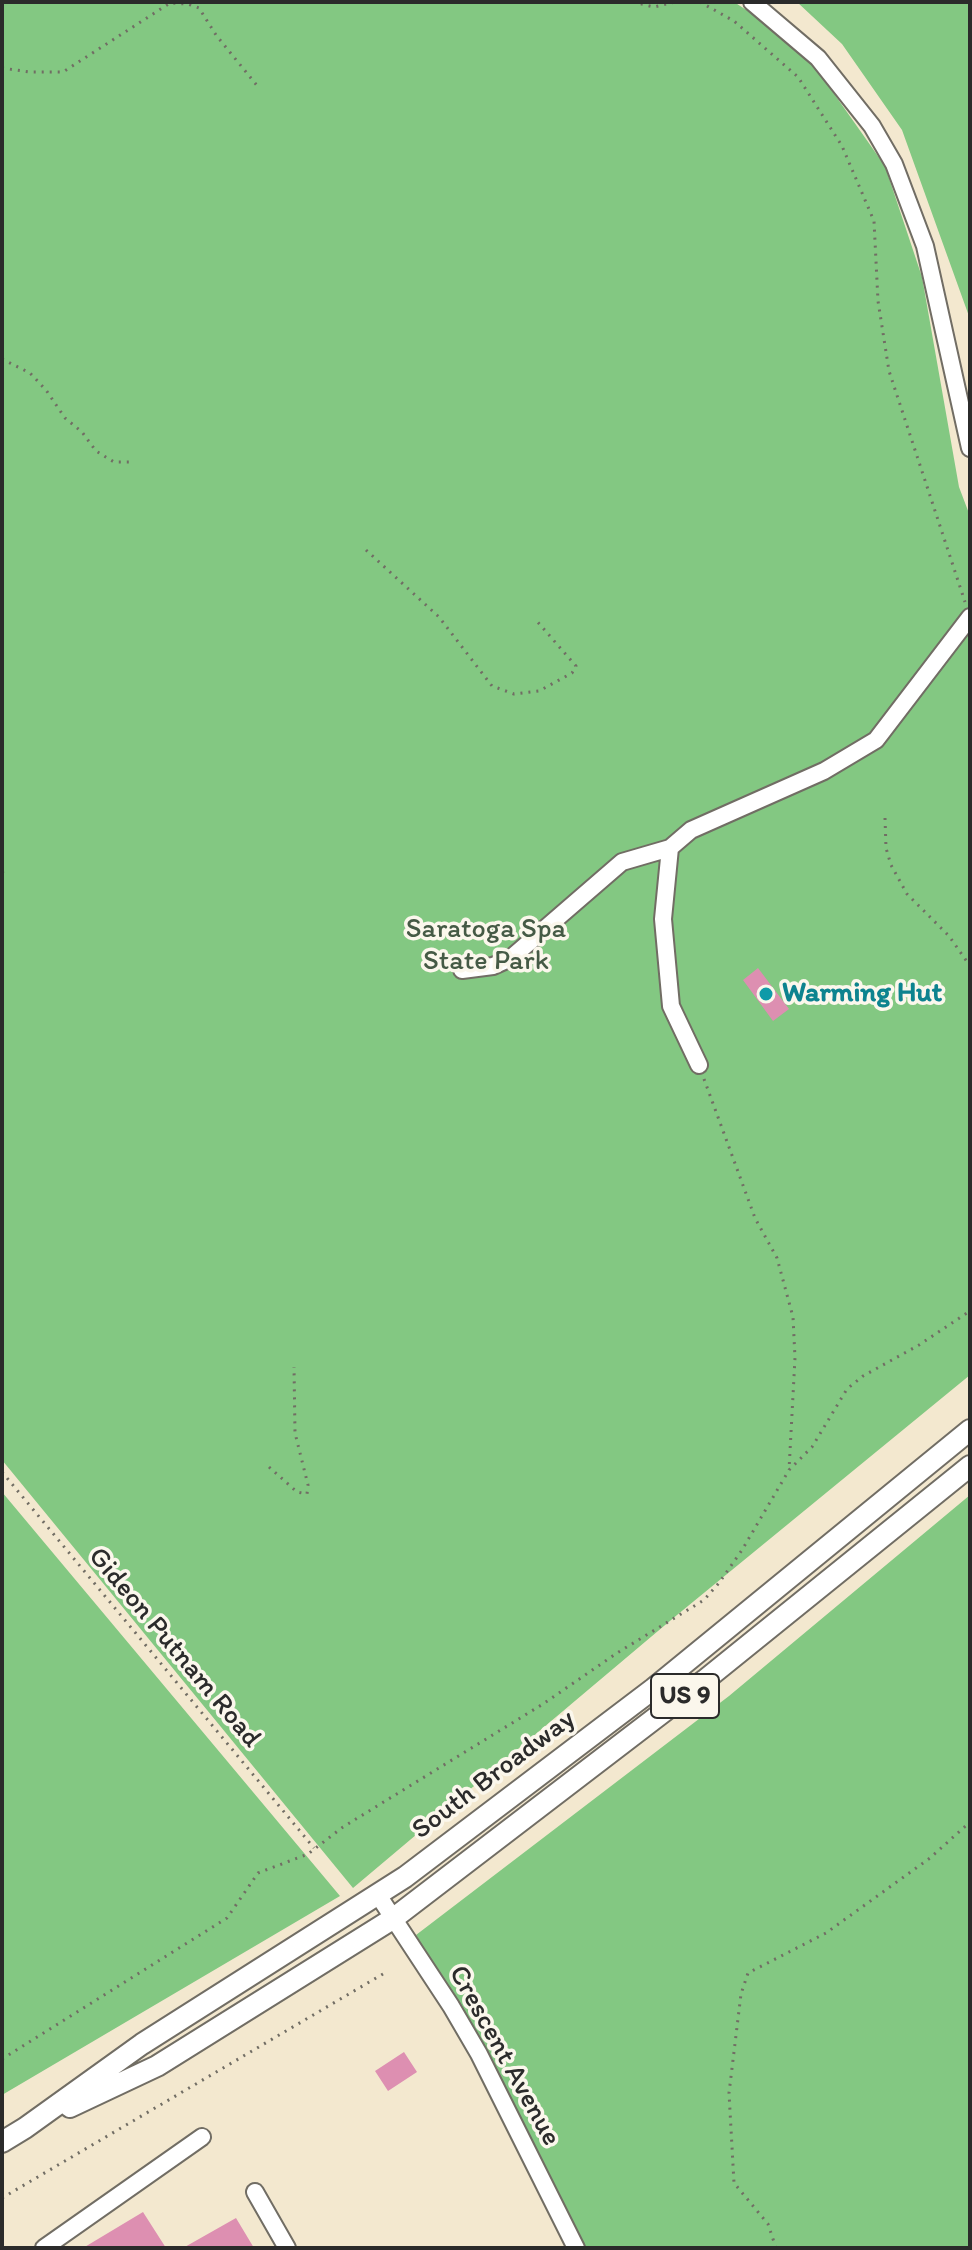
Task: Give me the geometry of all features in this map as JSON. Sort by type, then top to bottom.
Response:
[{"type":"main road","name":"South Broadway","points":[[2,2142],[142,2044],[378,1895],[653,1689],[970,1430]]},
{"type":"main road","name":"South Broadway","points":[[25,2128],[157,2066],[394,1918],[705,1680],[970,1466]]},
{"type":"street","points":[[752,2],[818,58],[872,126],[894,164],[925,246],[970,448]]},
{"type":"street","points":[[462,970],[493,966],[511,958],[622,862],[670,848],[691,830],[824,771],[876,740],[970,615]]},
{"type":"street","points":[[670,848],[663,919],[671,1006],[699,1065]]},
{"type":"street","name":"Crescent Avenue","points":[[378,1895],[479,2054],[576,2248]]},
{"type":"street","points":[[44,2248],[202,2137]]},
{"type":"street","points":[[255,2192],[287,2248]]},
{"type":"path","points":[[633,2],[654,7],[675,2]]},
{"type":"path","points":[[700,2],[734,21],[798,77],[842,146],[874,221],[878,301],[889,371],[970,615]]},
{"type":"path","points":[[963,2],[970,3]]},
{"type":"path","points":[[2,68],[63,72],[170,3],[188,4],[199,8],[216,35],[259,88]]},
{"type":"path","points":[[2,359],[30,373],[96,451],[114,462],[132,462]]},
{"type":"path","points":[[366,550],[439,617],[492,686],[514,694],[539,691],[572,673],[576,666],[535,619]]},
{"type":"path","points":[[885,818],[886,848],[891,865],[907,894],[949,936],[970,966]]},
{"type":"path","points":[[699,1065],[755,1218],[777,1258],[793,1317],[795,1358],[789,1470]]},
{"type":"path","points":[[2,2059],[227,1918],[258,1873],[315,1849],[343,1827],[704,1600],[742,1550],[789,1470],[812,1447],[847,1389],[863,1376],[919,1345],[970,1311]]},
{"type":"path","points":[[269,1467],[297,1492],[307,1494],[308,1485],[295,1433],[294,1367]]},
{"type":"path","name":"Gideon Putnam Road","points":[[2,1472],[315,1849]]},
{"type":"path","points":[[776,2248],[768,2224],[734,2183],[729,2093],[741,1994],[748,1973],[826,1933],[930,1858],[970,1822]]},
{"type":"path","points":[[2,2198],[388,1971]]},
{"type":"green space","name":"Saratoga Spa State Park","points":[[2,2],[734,2],[799,44],[885,166],[922,277],[959,487],[970,516],[970,1375],[677,1615],[353,1888],[2,1460]]},
{"type":"green space","points":[[797,2],[970,2],[970,319],[902,130],[842,44]]},
{"type":"green space","points":[[2,1492],[340,1896],[2,2095]]},
{"type":"green space","points":[[970,1495],[970,2248],[581,2248],[488,2060],[416,1935],[729,1696]]},
{"type":"building","name":"Warming Hut","points":[[758,968],[789,1009],[773,1021],[743,980]]},
{"type":"building","points":[[404,2052],[417,2072],[388,2091],[375,2071]]},
{"type":"building","points":[[143,2212],[166,2248],[83,2248]]},
{"type":"building","points":[[236,2218],[254,2248],[183,2248]]},
{"type":"place","name":"Warming Hut","points":[[766,994]]}]
